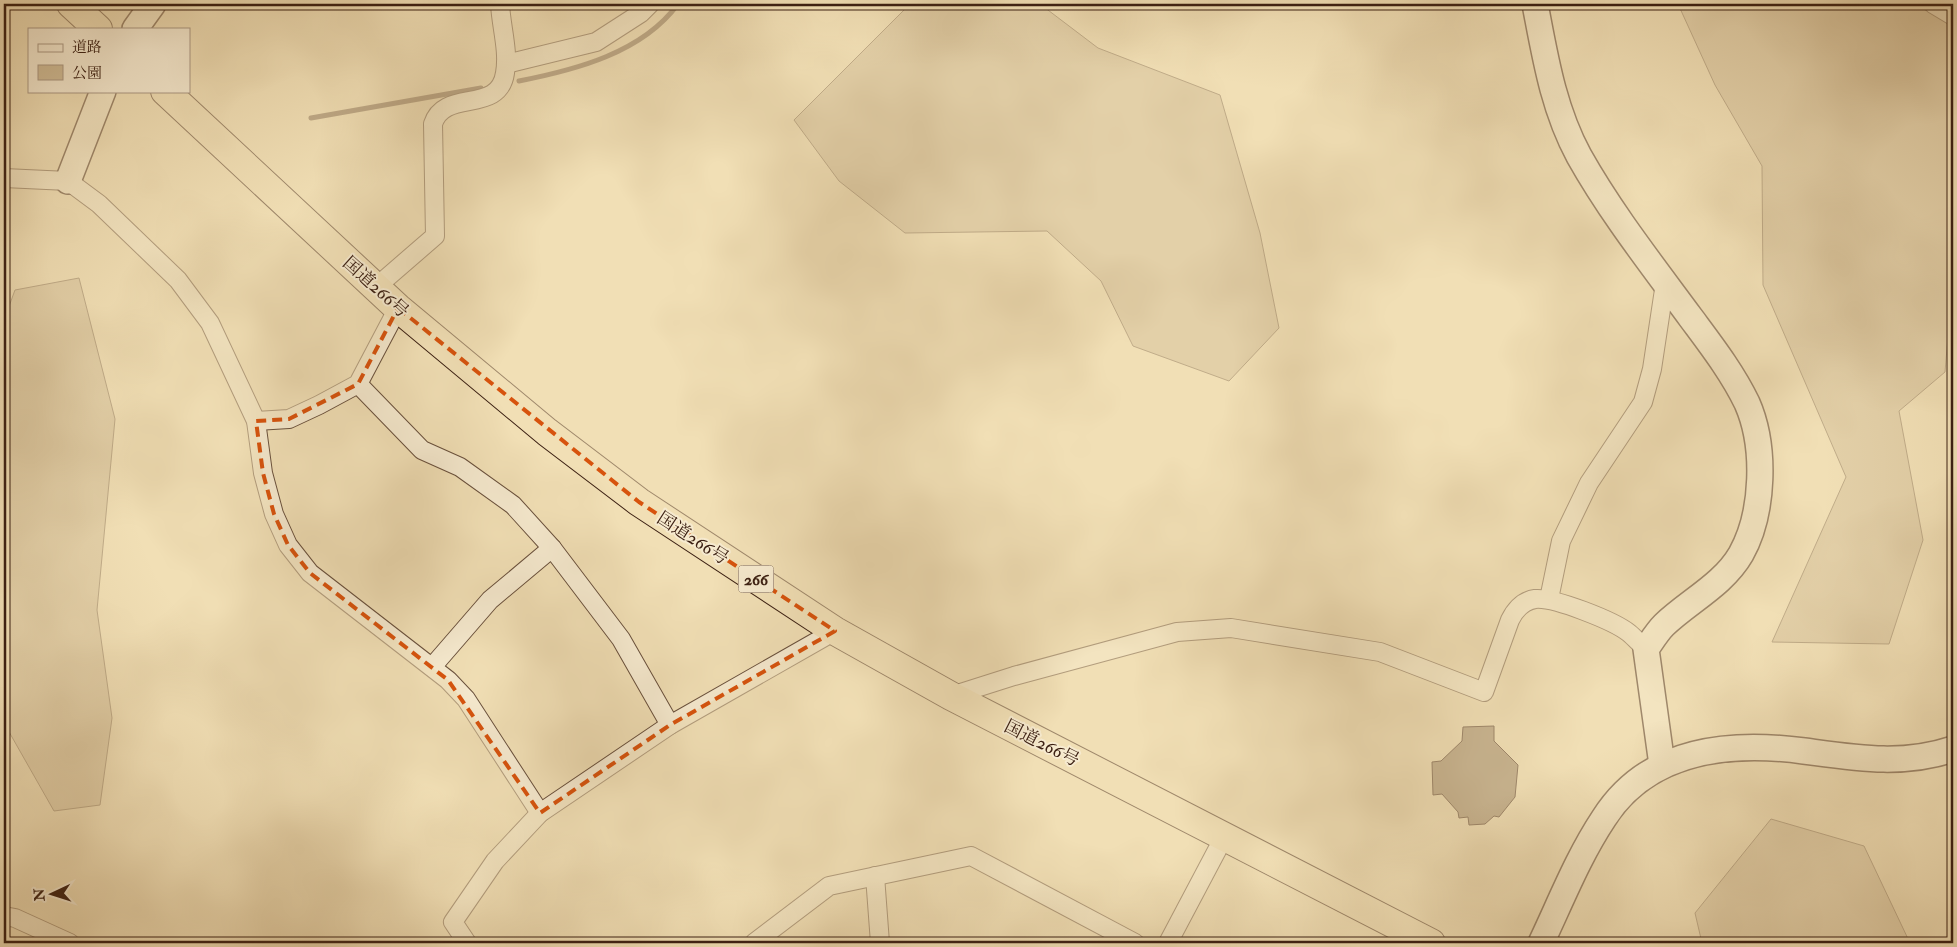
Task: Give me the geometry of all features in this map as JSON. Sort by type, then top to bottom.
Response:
[{"type":"highway","points":[[72,4],[97,28]]},
{"type":"highway","name":"国道266号","points":[[166,92],[398,308],[547,432],[639,502],[834,631],[951,696],[1431,943]]},
{"type":"street","points":[[136,28],[153,4]]},
{"type":"street","points":[[375,288],[435,236],[433,124],[436,116],[447,106],[493,94],[501,87],[506,64],[500,4]]},
{"type":"street","points":[[506,64],[596,42],[641,13],[650,4]]},
{"type":"street","points":[[1535,4],[1548,68],[1561,117],[1579,154],[1604,196],[1725,365],[1747,404],[1757,443],[1760,483],[1755,522],[1741,554],[1722,579],[1663,626],[1646,649]]},
{"type":"street","points":[[1933,4],[1953,16]]},
{"type":"street","points":[[68,181],[103,92]]},
{"type":"street","points":[[4,178],[68,181],[99,204],[178,280],[210,323],[256,421],[263,473],[274,514],[288,545],[310,573],[432,666],[466,699],[540,813]]},
{"type":"street","points":[[1548,599],[1561,541],[1585,492],[1643,402],[1652,369],[1665,283]]},
{"type":"street","points":[[256,421],[288,419],[358,384],[398,308]]},
{"type":"street","points":[[358,384],[422,450],[460,467],[513,505],[552,548],[621,640],[670,725]]},
{"type":"street","points":[[432,666],[490,600],[552,548]]},
{"type":"street","points":[[951,696],[1014,676],[1177,632],[1231,628],[1380,652],[1484,692],[1515,610],[1534,599],[1548,599],[1609,622],[1629,633],[1646,649],[1662,765]]},
{"type":"street","points":[[467,943],[452,922],[495,861],[540,813],[670,725],[834,631]]},
{"type":"street","points":[[1541,943],[1589,842],[1605,816],[1636,782],[1662,765],[1698,752],[1722,748],[1775,748],[1875,761],[1916,759],[1953,749]]},
{"type":"street","points":[[1168,943],[1224,837]]},
{"type":"street","points":[[759,942],[829,886],[971,856],[1135,943]]},
{"type":"street","points":[[875,876],[880,943]]},
{"type":"street","points":[[4,916],[15,918],[70,943]]},
{"type":"highlighted area","points":[[398,308],[639,502],[835,631],[670,725],[540,813],[448,680],[310,573],[288,545],[274,514],[263,473],[256,421],[289,419],[358,384]]},
{"type":"green space","points":[[910,4],[1040,4],[1098,48],[1220,95],[1260,233],[1279,328],[1229,381],[1133,346],[1101,281],[1047,231],[905,233],[839,181],[794,120]]},
{"type":"green space","points":[[1678,4],[1953,4],[1953,277],[1945,372],[1899,411],[1923,540],[1889,644],[1772,642],[1846,477],[1763,285],[1762,166],[1715,85]]},
{"type":"green space","points":[[79,278],[115,419],[97,610],[112,718],[100,805],[54,811],[4,723],[4,320],[15,290]]},
{"type":"green space","points":[[1771,819],[1864,846],[1910,943],[1702,943],[1695,913]]},
{"type":"building","points":[[1494,726],[1494,741],[1518,765],[1515,797],[1499,817],[1494,816],[1485,824],[1469,825],[1468,817],[1459,818],[1458,812],[1442,794],[1433,795],[1432,762],[1441,761],[1462,741],[1463,727]]},
{"type":"waterway","points":[[519,81],[584,65],[627,47],[663,21],[678,4]]},
{"type":"waterway","points":[[311,118],[481,88]]}]
